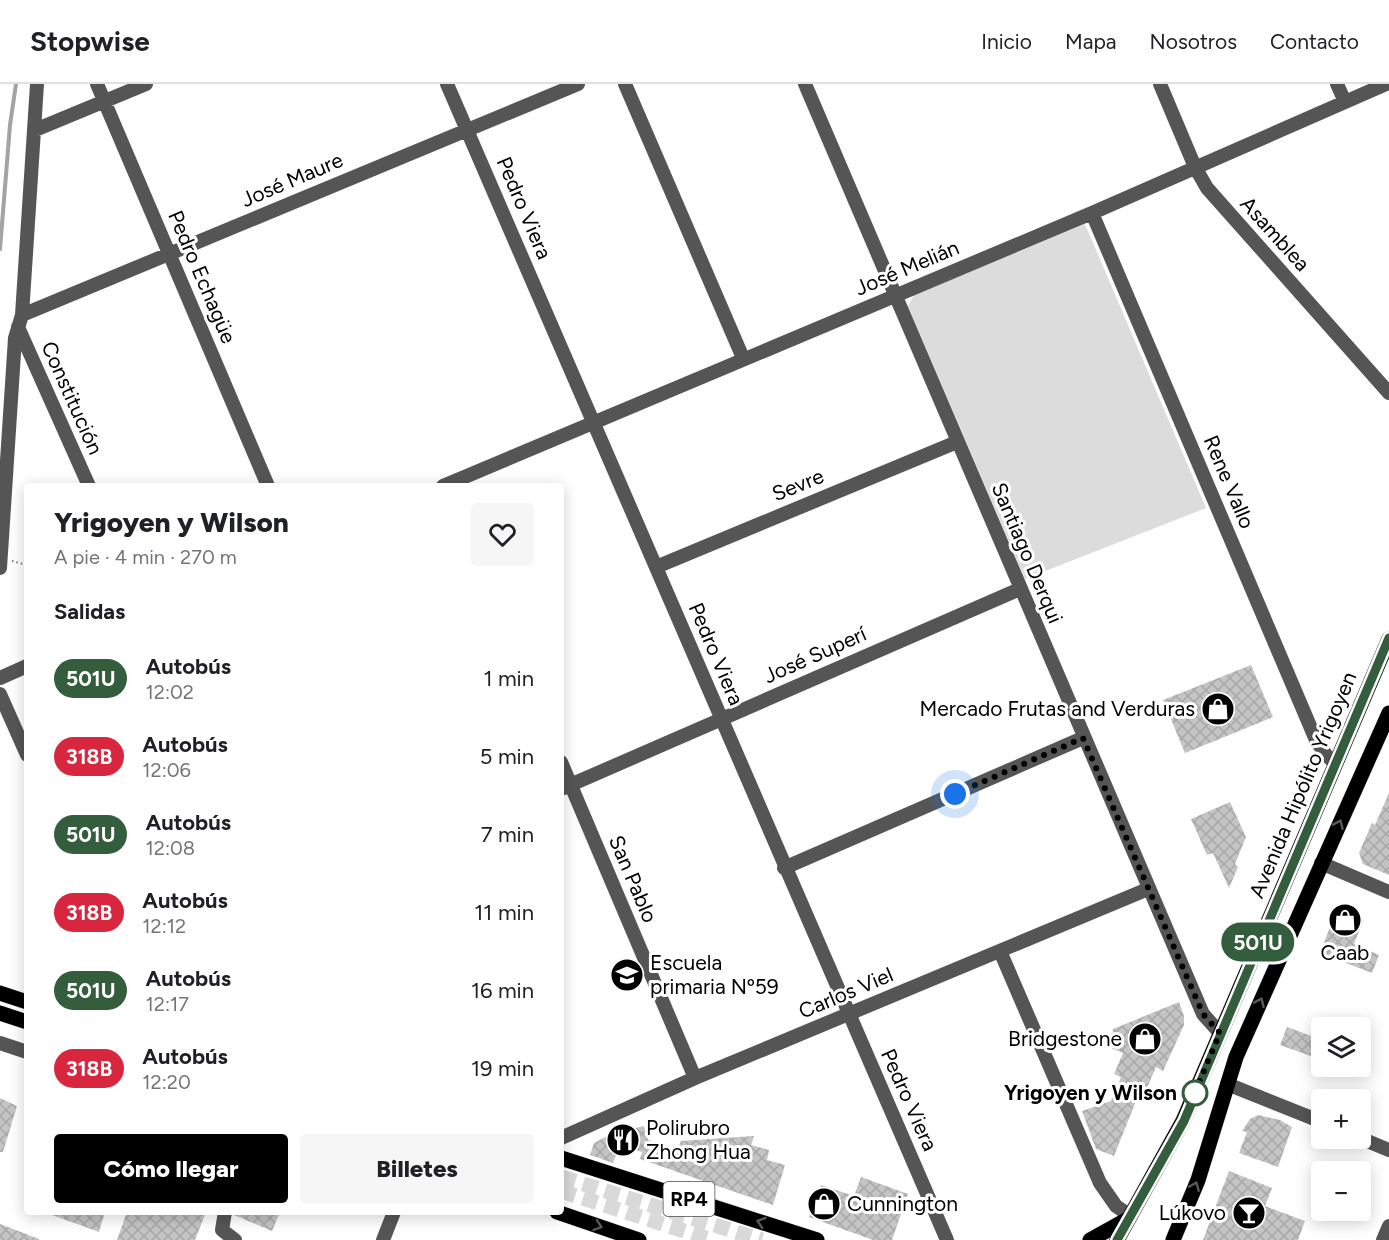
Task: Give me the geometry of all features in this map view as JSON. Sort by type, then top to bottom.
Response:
[{"type":"main road","name":"Avenida Hipólito Yrigoyen","points":[[1117,1240],[1184,1121],[1389,639]]},
{"type":"main road","points":[[1173,1240],[1198,1180],[1227,1084],[1321,863],[1389,713]]},
{"type":"main road","points":[[0,993],[24,1001]]},
{"type":"main road","points":[[0,1013],[24,1021]]},
{"type":"main road","name":"RP4","points":[[564,1159],[817,1240]]},
{"type":"main road","points":[[564,1214],[639,1240]]},
{"type":"main road","points":[[1090,1240],[1128,1217]]},
{"type":"street","points":[[0,568],[15,338],[20,321],[37,84]]},
{"type":"street","name":"Pedro Echagüe","points":[[97,84],[267,483]]},
{"type":"street","points":[[35,130],[146,84]]},
{"type":"street","name":"Pedro Viera","points":[[447,84],[722,719],[784,868],[947,1240]]},
{"type":"street","name":"José Maure","points":[[20,321],[169,254],[578,84]]},
{"type":"street","points":[[625,84],[743,358]]},
{"type":"street","name":"Santiago Derqui","points":[[805,84],[897,295],[957,442],[1148,889],[1203,1014],[1220,1033]]},
{"type":"street","name":"Asamblea","points":[[1160,84],[1194,167],[1215,199],[1389,393]]},
{"type":"street","points":[[1337,84],[1345,102]]},
{"type":"street","name":"José Melián","points":[[451,483],[743,358],[1092,213],[1386,84]]},
{"type":"street","name":"Rene Vallo","points":[[1092,213],[1316,740],[1335,763]]},
{"type":"street","name":"Constitución","points":[[20,321],[88,483]]},
{"type":"street","name":"Sevre","points":[[656,567],[957,442]]},
{"type":"street","name":"José Superí","points":[[566,787],[1020,589]]},
{"type":"street","points":[[0,678],[24,667]]},
{"type":"street","points":[[0,694],[24,747]]},
{"type":"street","points":[[784,868],[1083,738]]},
{"type":"street","name":"San Pablo","points":[[566,787],[695,1078]]},
{"type":"street","points":[[1321,863],[1389,892]]},
{"type":"street","name":"Carlos Viel","points":[[564,1137],[695,1078],[1148,889]]},
{"type":"street","points":[[1000,951],[1100,1183],[1116,1206],[1128,1217]]},
{"type":"street","points":[[0,1043],[24,1051]]},
{"type":"street","points":[[1227,1084],[1311,1118]]},
{"type":"street","points":[[1371,1143],[1389,1150]]},
{"type":"street","points":[[224,1215],[222,1230],[235,1240]]},
{"type":"street","points":[[383,1240],[393,1215]]},
{"type":"street","points":[[1383,1240],[1389,1226]]},
{"type":"shaded area","points":[[1085,224],[1206,508],[1025,579],[908,306],[914,295]]},
{"type":"building","name":"Mercado Frutas and Verduras","points":[[1251,665],[1273,717],[1185,753],[1163,700]]},
{"type":"building","points":[[1389,793],[1389,875],[1363,864],[1359,853]]},
{"type":"building","points":[[1230,802],[1246,837],[1235,864],[1238,867],[1229,888],[1213,853],[1207,855],[1191,819]]},
{"type":"building","points":[[1344,913],[1363,921],[1354,944],[1379,955],[1372,973],[1320,953],[1333,919],[1341,922]]},
{"type":"building","points":[[1179,1002],[1184,1016],[1184,1025],[1163,1071],[1156,1067],[1147,1088],[1142,1086],[1114,1156],[1096,1149],[1082,1111],[1111,1101],[1121,1077],[1114,1074],[1123,1053],[1111,1048],[1113,1029]]},
{"type":"building","points":[[1287,1027],[1311,1036],[1311,1056],[1280,1045]]},
{"type":"building","points":[[0,1098],[17,1106],[3,1152],[0,1152]]},
{"type":"building","points":[[1258,1115],[1280,1120],[1292,1127],[1278,1167],[1239,1153],[1247,1132],[1242,1131],[1250,1119]]},
{"type":"building","points":[[644,1126],[648,1140],[677,1151],[681,1141],[754,1136],[751,1145],[769,1150],[767,1160],[785,1165],[773,1205],[640,1159],[642,1152],[620,1145],[613,1163],[590,1155],[594,1143],[611,1134]]},
{"type":"building","name":"Lúkovo","points":[[1229,1171],[1272,1188],[1265,1206],[1305,1221],[1298,1240],[1203,1240]]},
{"type":"building","points":[[861,1177],[908,1194],[892,1240],[873,1240],[809,1217],[821,1185],[854,1196]]},
{"type":"building","points":[[52,1215],[104,1215],[99,1232]]},
{"type":"building","points":[[126,1215],[205,1215],[195,1240],[117,1240]]},
{"type":"building","points":[[234,1215],[279,1215],[272,1231]]},
{"type":"building","points":[[0,1224],[39,1239],[39,1240],[0,1240]]},
{"type":"waterway","points":[[0,249],[10,125],[16,84]]},
{"type":"tunnel","points":[[564,1178],[762,1240]]},
{"type":"tunnel","points":[[564,1192],[712,1240]]},
{"type":"bus line","name":"501U","points":[[1117,1240],[1129,1215],[1184,1121],[1312,814],[1389,638]]},
{"type":"place","name":"Mercado Frutas and Verduras","points":[[1218,709]]},
{"type":"place","name":"Caab","points":[[1345,920]]},
{"type":"place","name":"Escuela primaria Nº59","points":[[627,975]]},
{"type":"place","name":"Bridgestone","points":[[1145,1039]]},
{"type":"place","name":"Yrigoyen y Wilson","points":[[1195,1093]]},
{"type":"place","name":"Polirubro Zhong Hua","points":[[623,1140]]},
{"type":"place","name":"Cunnington","points":[[824,1204]]},
{"type":"place","name":"Lúkovo","points":[[1249,1213]]},
{"type":"route","points":[[955,794],[1083,738],[1203,1014],[1220,1033],[1192,1099],[1195,1093]]}]
